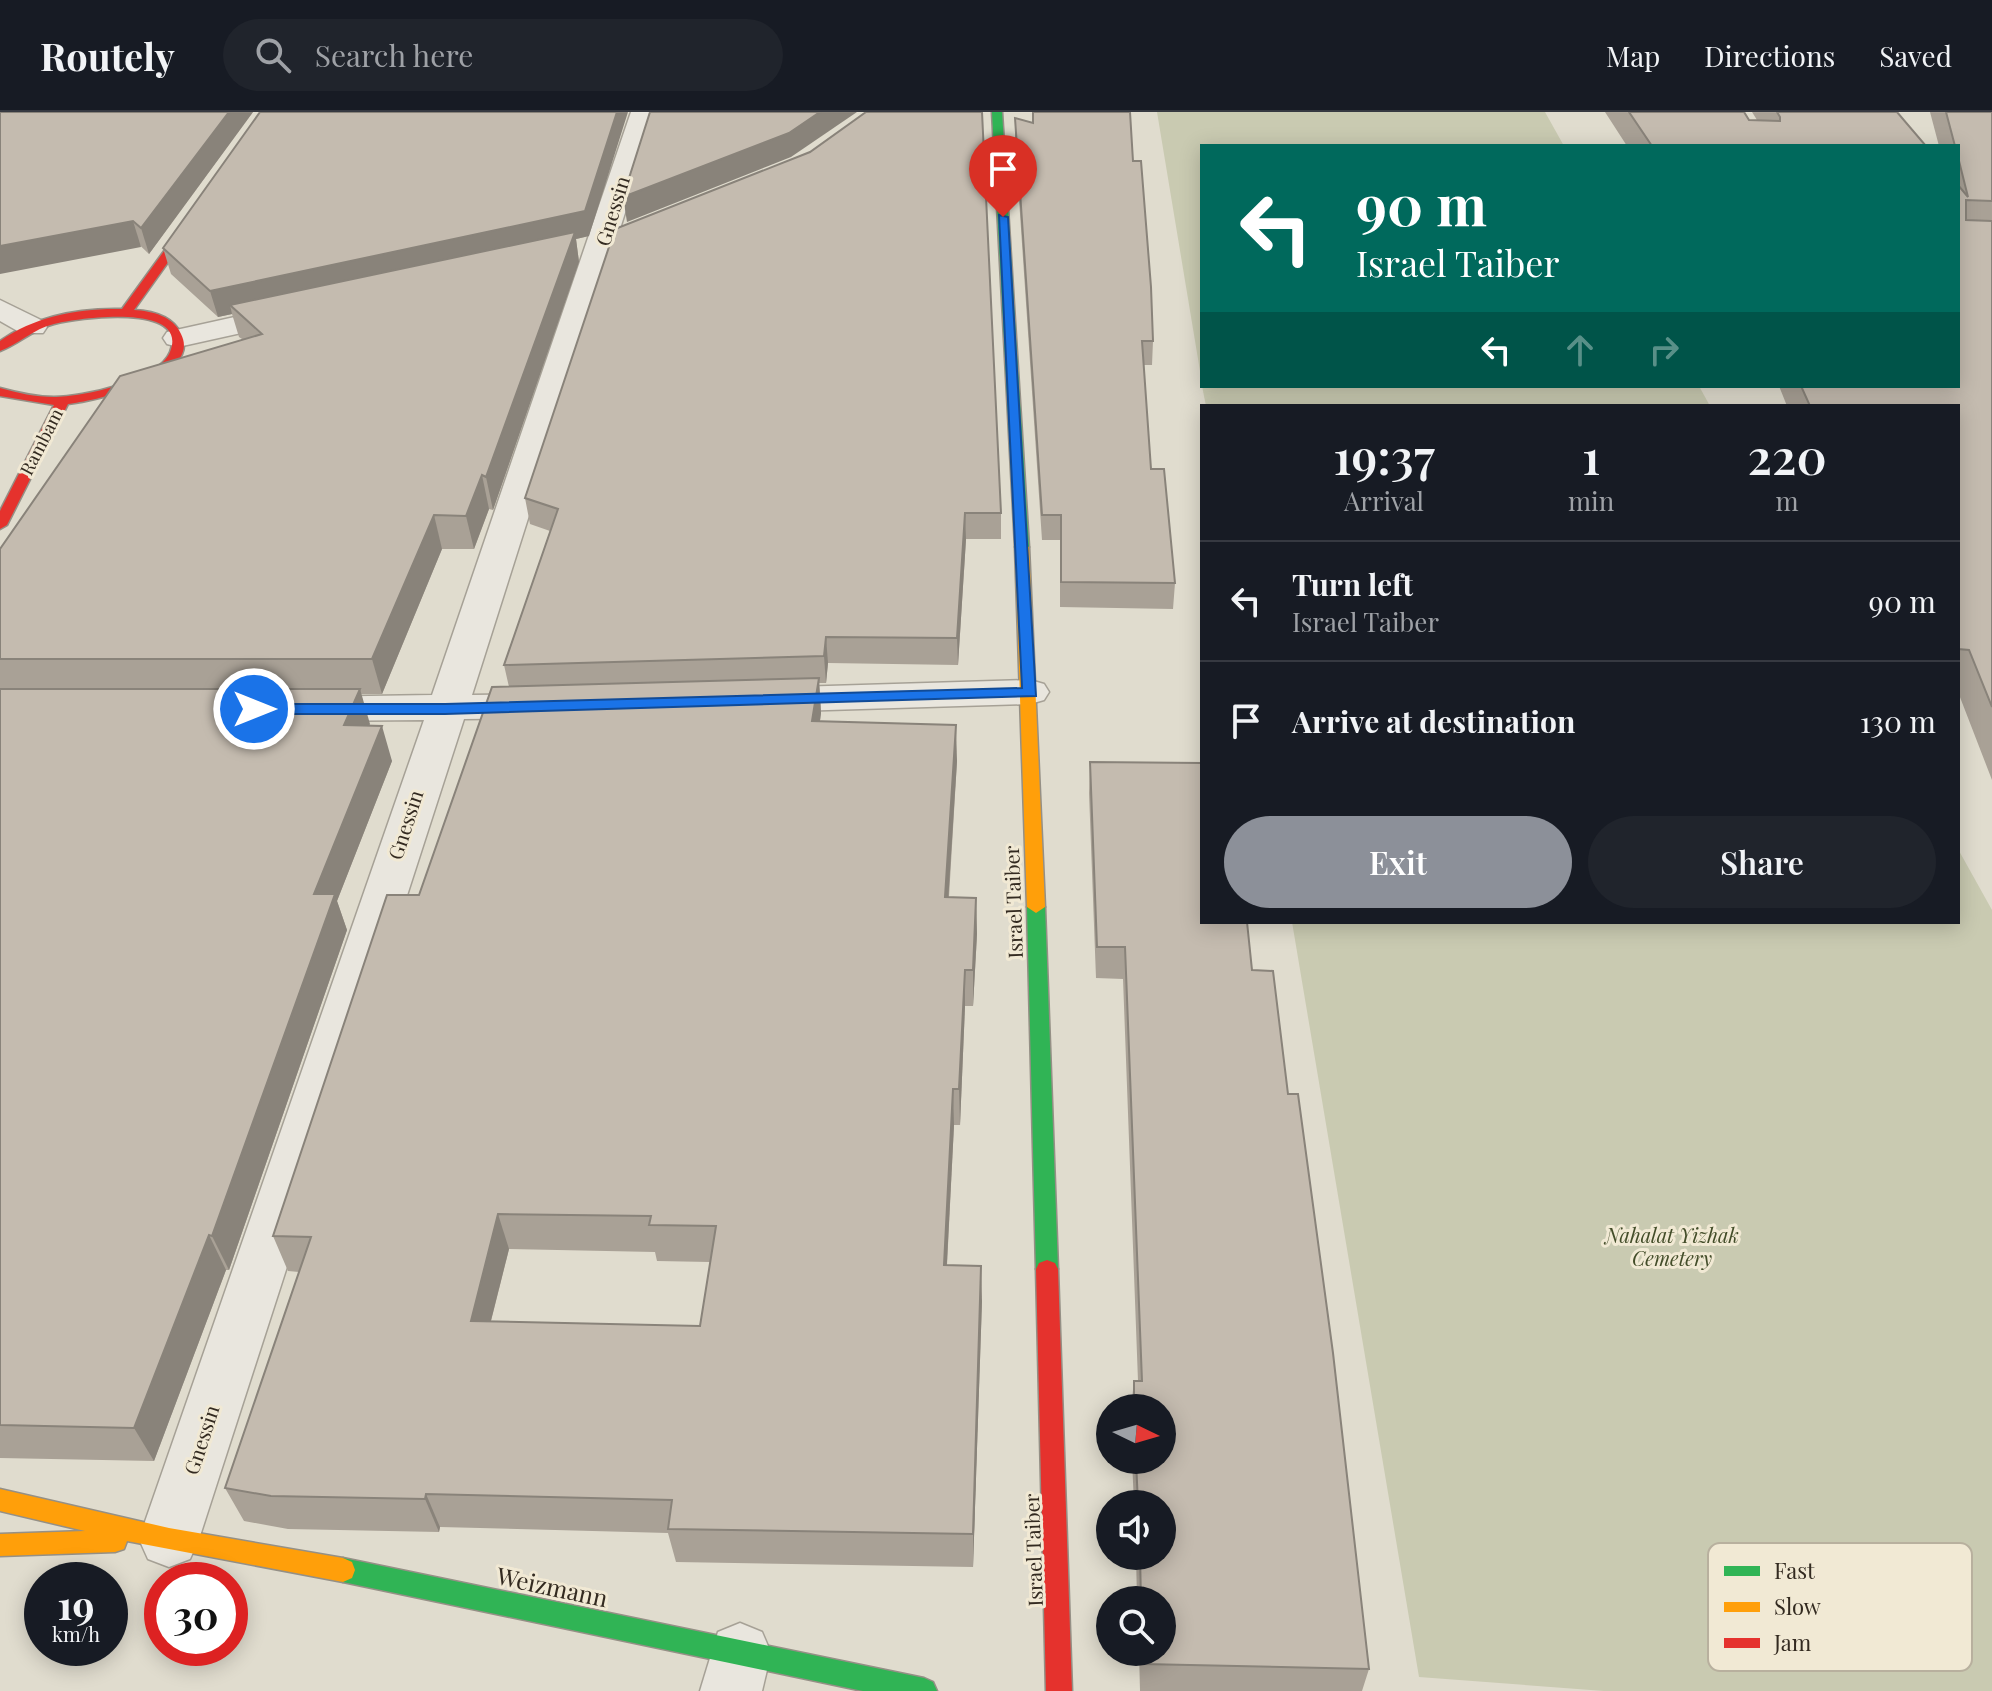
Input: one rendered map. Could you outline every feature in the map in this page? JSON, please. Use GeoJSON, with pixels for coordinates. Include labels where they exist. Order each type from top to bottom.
{"type":"FeatureCollection","features":[{"type":"Feature","properties":{"kind":"street"},"geometry":{"type":"LineString","coordinates":[[126,312],[270,112]]}},
{"type":"Feature","properties":{"kind":"street","name":"Gnessin"},"geometry":{"type":"LineString","coordinates":[[169,1539],[603,244],[644,112]]}},
{"type":"Feature","properties":{"kind":"street","name":"Israel Taiber"},"geometry":{"type":"LineString","coordinates":[[994,115],[1030,692],[1059,1691]]}},
{"type":"Feature","properties":{"kind":"street"},"geometry":{"type":"LineString","coordinates":[[0,347],[32,327],[59,317],[126,312],[152,316],[170,325],[178,338],[315,308]]}},
{"type":"Feature","properties":{"kind":"street"},"geometry":{"type":"LineString","coordinates":[[0,309],[32,327]]}},
{"type":"Feature","properties":{"kind":"street","name":"Rambam"},"geometry":{"type":"LineString","coordinates":[[7,399],[63,401],[93,397],[147,378],[177,351],[178,338]]}},
{"type":"Feature","properties":{"kind":"street","name":"Rambam"},"geometry":{"type":"LineString","coordinates":[[0,525],[63,401]]}},
{"type":"Feature","properties":{"kind":"street"},"geometry":{"type":"LineString","coordinates":[[730,701],[1030,692]]}},
{"type":"Feature","properties":{"kind":"street"},"geometry":{"type":"LineString","coordinates":[[270,709],[587,705]]}},
{"type":"Feature","properties":{"kind":"street","name":"Weizmann"},"geometry":{"type":"LineString","coordinates":[[0,1500],[169,1539],[402,1581],[736,1672],[924,1691]]}},
{"type":"Feature","properties":{"kind":"street","name":"Weizmann"},"geometry":{"type":"LineString","coordinates":[[0,1545],[169,1539]]}},
{"type":"Feature","properties":{"kind":"green space"},"geometry":{"type":"Polygon","coordinates":[[[1157,112],[1545,112],[1563,144],[1200,144],[1200,371],[1157,112]]]}},
{"type":"Feature","properties":{"kind":"green space"},"geometry":{"type":"Polygon","coordinates":[[[1202,388],[1700,388],[1709,404],[1206,404],[1202,388]]]}},
{"type":"Feature","properties":{"kind":"green space","name":"Nahalat Yizhak Cemetery"},"geometry":{"type":"Polygon","coordinates":[[[1960,853],[1992,910],[1992,1691],[1604,1691],[1419,1677],[1292,924],[1960,924],[1960,853]]]}},
{"type":"Feature","properties":{"kind":"building"},"geometry":{"type":"Polygon","coordinates":[[[0,112],[229,112],[141,228],[133,221],[0,246],[0,112]]]}},
{"type":"Feature","properties":{"kind":"building"},"geometry":{"type":"Polygon","coordinates":[[[260,112],[617,112],[585,211],[210,291],[163,248],[260,112]]]}},
{"type":"Feature","properties":{"kind":"building"},"geometry":{"type":"Polygon","coordinates":[[[650,112],[820,112],[789,133],[623,197],[650,112]]]}},
{"type":"Feature","properties":{"kind":"building"},"geometry":{"type":"Polygon","coordinates":[[[866,112],[982,112],[1001,513],[965,513],[957,638],[826,637],[824,656],[504,665],[558,509],[525,498],[615,229],[810,152],[866,112]]]}},
{"type":"Feature","properties":{"kind":"building"},"geometry":{"type":"Polygon","coordinates":[[[1033,112],[1130,112],[1133,161],[1141,161],[1151,287],[1153,341],[1142,341],[1151,469],[1164,469],[1175,583],[1061,582],[1061,515],[1042,515],[1015,118],[1033,123],[1033,112]]]}},
{"type":"Feature","properties":{"kind":"building"},"geometry":{"type":"Polygon","coordinates":[[[1629,112],[1744,112],[1749,120],[1780,121],[1777,112],[1897,112],[1924,144],[1651,144],[1629,112]]]}},
{"type":"Feature","properties":{"kind":"building"},"geometry":{"type":"Polygon","coordinates":[[[1946,112],[1992,112],[1992,201],[1966,200],[1966,220],[1992,221],[1992,707],[1969,650],[1960,649],[1960,404],[1809,404],[1802,388],[1960,388],[1960,187],[1968,197],[1960,165],[1960,144],[1954,144],[1946,112]]]}},
{"type":"Feature","properties":{"kind":"building"},"geometry":{"type":"Polygon","coordinates":[[[575,232],[486,477],[482,475],[466,516],[434,515],[372,659],[0,659],[0,549],[120,376],[262,334],[230,305],[575,232]]]}},
{"type":"Feature","properties":{"kind":"building"},"geometry":{"type":"Polygon","coordinates":[[[819,678],[812,721],[956,725],[945,897],[976,898],[973,970],[965,970],[959,1089],[953,1089],[944,1265],[981,1266],[973,1534],[668,1529],[672,1500],[426,1494],[425,1499],[271,1496],[225,1488],[311,1237],[273,1236],[387,895],[419,895],[492,687],[819,678]],[[498,1214],[471,1321],[700,1326],[716,1226],[649,1225],[651,1216],[498,1214]]]}},
{"type":"Feature","properties":{"kind":"building"},"geometry":{"type":"Polygon","coordinates":[[[0,689],[360,689],[344,725],[382,726],[314,894],[335,894],[212,1236],[209,1235],[134,1428],[0,1425],[0,689]]]}},
{"type":"Feature","properties":{"kind":"building"},"geometry":{"type":"Polygon","coordinates":[[[1090,762],[1200,763],[1200,924],[1247,924],[1252,970],[1273,971],[1288,1094],[1298,1094],[1333,1353],[1369,1669],[1176,1665],[1176,1586],[1141,1586],[1140,1570],[1176,1570],[1176,1490],[1137,1490],[1137,1474],[1176,1474],[1176,1394],[1134,1394],[1134,1381],[1142,1381],[1125,947],[1097,947],[1090,762]]]}},
{"type":"Feature","properties":{"kind":"traffic: fast"},"geometry":{"type":"LineString","coordinates":[[997,112],[1022,547]]}},
{"type":"Feature","properties":{"kind":"traffic: fast"},"geometry":{"type":"LineString","coordinates":[[1036,907],[1047,1269]]}},
{"type":"Feature","properties":{"kind":"traffic: fast"},"geometry":{"type":"LineString","coordinates":[[343,1570],[924,1691]]}},
{"type":"Feature","properties":{"kind":"traffic: slow"},"geometry":{"type":"LineString","coordinates":[[1022,547],[1036,907]]}},
{"type":"Feature","properties":{"kind":"traffic: slow"},"geometry":{"type":"LineString","coordinates":[[0,1500],[169,1539],[343,1570]]}},
{"type":"Feature","properties":{"kind":"traffic: slow"},"geometry":{"type":"LineString","coordinates":[[0,1545],[115,1541]]}},
{"type":"Feature","properties":{"kind":"traffic: jam"},"geometry":{"type":"LineString","coordinates":[[126,312],[270,112]]}},
{"type":"Feature","properties":{"kind":"traffic: jam"},"geometry":{"type":"LineString","coordinates":[[0,347],[31,327],[56,319],[118,312],[158,318],[172,327],[178,340],[176,354],[166,366],[132,385],[111,392],[53,401],[0,392]]}},
{"type":"Feature","properties":{"kind":"traffic: jam"},"geometry":{"type":"LineString","coordinates":[[0,525],[63,401]]}},
{"type":"Feature","properties":{"kind":"traffic: jam"},"geometry":{"type":"LineString","coordinates":[[1047,1269],[1059,1691]]}},
{"type":"Feature","properties":{"kind":"route"},"geometry":{"type":"LineString","coordinates":[[254,709],[445,709],[1030,692],[1003,217]]}}]}
